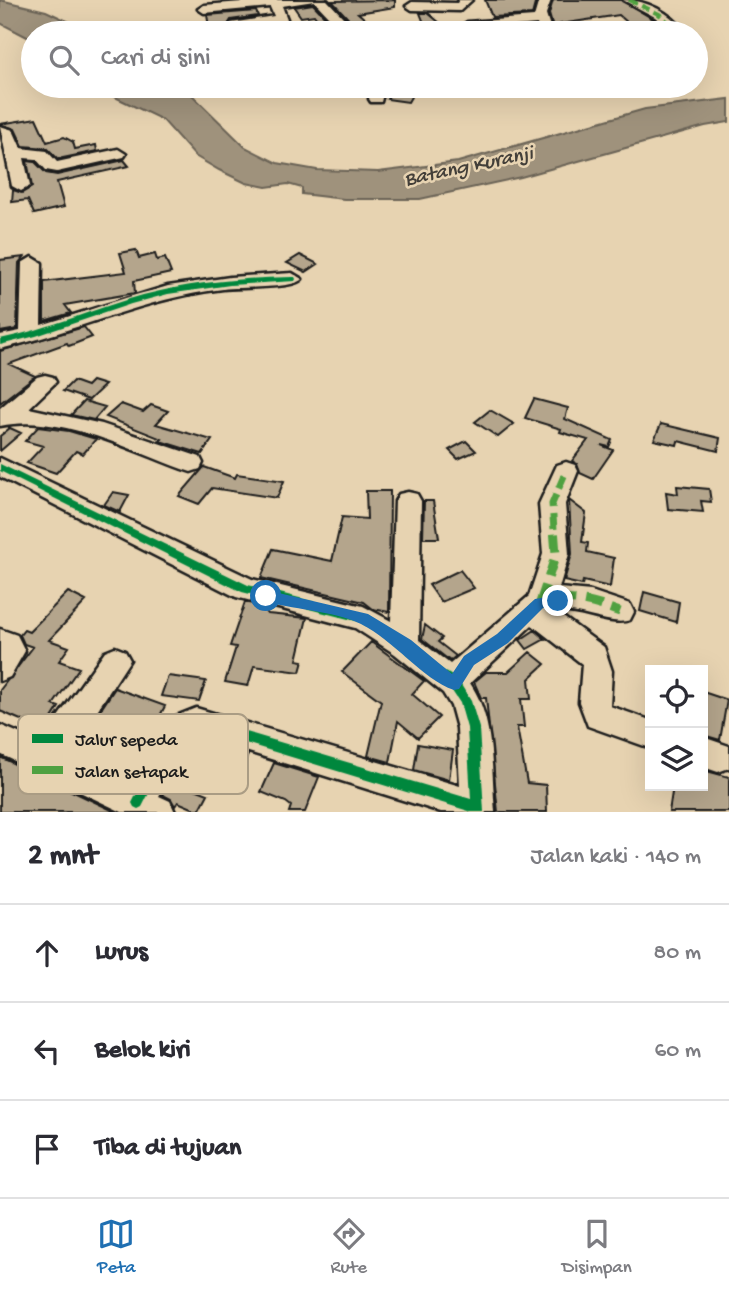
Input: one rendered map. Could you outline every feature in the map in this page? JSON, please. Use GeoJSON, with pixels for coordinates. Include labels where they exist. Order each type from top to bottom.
{"type":"FeatureCollection","features":[{"type":"Feature","properties":{"kind":"street"},"geometry":{"type":"LineString","coordinates":[[204,9],[309,0]]}},
{"type":"Feature","properties":{"kind":"street"},"geometry":{"type":"LineString","coordinates":[[320,0],[340,21]]}},
{"type":"Feature","properties":{"kind":"street"},"geometry":{"type":"LineString","coordinates":[[412,6],[460,7],[466,0]]}},
{"type":"Feature","properties":{"kind":"street"},"geometry":{"type":"LineString","coordinates":[[544,21],[545,0]]}},
{"type":"Feature","properties":{"kind":"street"},"geometry":{"type":"LineString","coordinates":[[629,0],[659,13],[667,21]]}},
{"type":"Feature","properties":{"kind":"street"},"geometry":{"type":"LineString","coordinates":[[273,21],[280,20],[274,2]]}},
{"type":"Feature","properties":{"kind":"street"},"geometry":{"type":"LineString","coordinates":[[0,131],[7,133],[15,152],[21,186]]}},
{"type":"Feature","properties":{"kind":"street"},"geometry":{"type":"LineString","coordinates":[[15,152],[41,154],[55,167],[118,154]]}},
{"type":"Feature","properties":{"kind":"street"},"geometry":{"type":"LineString","coordinates":[[30,336],[32,263]]}},
{"type":"Feature","properties":{"kind":"street"},"geometry":{"type":"LineString","coordinates":[[0,342],[30,336],[162,294],[217,284],[292,279]]}},
{"type":"Feature","properties":{"kind":"street"},"geometry":{"type":"LineString","coordinates":[[3,417],[45,382]]}},
{"type":"Feature","properties":{"kind":"street"},"geometry":{"type":"LineString","coordinates":[[3,417],[53,419],[89,428],[191,463]]}},
{"type":"Feature","properties":{"kind":"street"},"geometry":{"type":"LineString","coordinates":[[0,467],[246,589],[363,618],[405,645],[454,684],[464,701],[473,727],[478,810],[248,738]]}},
{"type":"Feature","properties":{"kind":"street"},"geometry":{"type":"LineString","coordinates":[[454,684],[469,660],[502,638],[536,606],[556,554],[552,504],[566,471]]}},
{"type":"Feature","properties":{"kind":"street"},"geometry":{"type":"LineString","coordinates":[[405,645],[408,501]]}},
{"type":"Feature","properties":{"kind":"street"},"geometry":{"type":"LineString","coordinates":[[536,606],[573,600],[597,603],[620,612]]}},
{"type":"Feature","properties":{"kind":"street"},"geometry":{"type":"LineString","coordinates":[[536,606],[594,656],[598,668],[594,705],[599,716],[645,732]]}},
{"type":"Feature","properties":{"kind":"street"},"geometry":{"type":"LineString","coordinates":[[78,714],[115,660]]}},
{"type":"Feature","properties":{"kind":"street"},"geometry":{"type":"LineString","coordinates":[[0,739],[18,747]]}},
{"type":"Feature","properties":{"kind":"street"},"geometry":{"type":"LineString","coordinates":[[120,794],[148,807]]}},
{"type":"Feature","properties":{"kind":"water"},"geometry":{"type":"Polygon","coordinates":[[[0,0],[46,11],[67,21],[21,21],[21,34],[0,23],[0,0]]]}},
{"type":"Feature","properties":{"kind":"water","name":"Batang Kuranji"},"geometry":{"type":"Polygon","coordinates":[[[117,98],[195,98],[245,147],[277,163],[317,170],[378,172],[458,162],[645,109],[729,99],[729,122],[705,126],[521,177],[420,199],[344,199],[302,194],[302,188],[288,184],[266,187],[246,183],[195,156],[163,120],[117,98]]]}},
{"type":"Feature","properties":{"kind":"building"},"geometry":{"type":"Polygon","coordinates":[[[395,0],[395,7],[358,13],[367,21],[350,21],[332,1],[395,0]]]}},
{"type":"Feature","properties":{"kind":"building"},"geometry":{"type":"Polygon","coordinates":[[[485,0],[536,0],[532,15],[492,17],[485,0]]]}},
{"type":"Feature","properties":{"kind":"building"},"geometry":{"type":"Polygon","coordinates":[[[553,0],[621,0],[655,21],[626,21],[619,15],[580,21],[551,21],[549,14],[553,0]]]}},
{"type":"Feature","properties":{"kind":"building"},"geometry":{"type":"Polygon","coordinates":[[[313,4],[329,21],[318,21],[314,15],[301,17],[294,7],[313,4]]]}},
{"type":"Feature","properties":{"kind":"building"},"geometry":{"type":"Polygon","coordinates":[[[256,11],[258,16],[230,21],[208,21],[207,15],[256,11]]]}},
{"type":"Feature","properties":{"kind":"building"},"geometry":{"type":"Polygon","coordinates":[[[420,13],[428,13],[438,21],[423,21],[420,13]]]}},
{"type":"Feature","properties":{"kind":"building"},"geometry":{"type":"Polygon","coordinates":[[[388,98],[410,98],[408,102],[388,98]]]}},
{"type":"Feature","properties":{"kind":"building"},"geometry":{"type":"Polygon","coordinates":[[[36,118],[47,142],[64,137],[73,142],[75,149],[96,145],[97,151],[58,159],[47,148],[23,146],[15,129],[0,124],[36,118]]]}},
{"type":"Feature","properties":{"kind":"building"},"geometry":{"type":"Polygon","coordinates":[[[124,160],[129,166],[57,182],[64,207],[34,214],[28,200],[12,202],[13,190],[22,193],[32,187],[27,161],[35,162],[46,173],[57,175],[124,160]]]}},
{"type":"Feature","properties":{"kind":"building"},"geometry":{"type":"Polygon","coordinates":[[[136,250],[139,258],[155,254],[157,260],[165,258],[171,273],[134,281],[135,293],[65,305],[71,313],[44,321],[44,282],[126,272],[120,253],[136,250]]]}},
{"type":"Feature","properties":{"kind":"building"},"geometry":{"type":"Polygon","coordinates":[[[300,255],[318,264],[306,272],[287,263],[300,255]]]}},
{"type":"Feature","properties":{"kind":"building"},"geometry":{"type":"Polygon","coordinates":[[[24,257],[19,263],[17,329],[0,332],[0,260],[24,257]]]}},
{"type":"Feature","properties":{"kind":"building"},"geometry":{"type":"Polygon","coordinates":[[[84,327],[92,337],[9,364],[35,376],[0,403],[0,351],[84,327]]]}},
{"type":"Feature","properties":{"kind":"building"},"geometry":{"type":"Polygon","coordinates":[[[73,381],[87,386],[92,381],[105,385],[89,400],[63,391],[73,381]]]}},
{"type":"Feature","properties":{"kind":"building"},"geometry":{"type":"Polygon","coordinates":[[[534,399],[568,408],[565,419],[612,440],[609,447],[601,445],[613,450],[593,479],[580,473],[577,464],[572,461],[588,440],[525,418],[534,399]]]}},
{"type":"Feature","properties":{"kind":"building"},"geometry":{"type":"Polygon","coordinates":[[[84,401],[105,407],[94,420],[71,415],[84,401]]]}},
{"type":"Feature","properties":{"kind":"building"},"geometry":{"type":"Polygon","coordinates":[[[121,404],[143,412],[151,405],[168,411],[156,424],[212,440],[202,454],[160,441],[162,439],[106,417],[121,404]]]}},
{"type":"Feature","properties":{"kind":"building"},"geometry":{"type":"Polygon","coordinates":[[[490,410],[514,424],[498,437],[475,422],[490,410]]]}},
{"type":"Feature","properties":{"kind":"building"},"geometry":{"type":"Polygon","coordinates":[[[661,424],[720,438],[718,451],[678,441],[677,445],[654,440],[661,424]]]}},
{"type":"Feature","properties":{"kind":"building"},"geometry":{"type":"Polygon","coordinates":[[[38,427],[69,431],[96,439],[83,454],[76,451],[56,473],[27,463],[43,446],[25,441],[38,427]]]}},
{"type":"Feature","properties":{"kind":"building"},"geometry":{"type":"Polygon","coordinates":[[[10,428],[21,433],[0,451],[0,436],[10,428]]]}},
{"type":"Feature","properties":{"kind":"building"},"geometry":{"type":"Polygon","coordinates":[[[466,441],[476,451],[458,459],[449,450],[466,441]]]}},
{"type":"Feature","properties":{"kind":"building"},"geometry":{"type":"Polygon","coordinates":[[[204,467],[235,478],[237,474],[284,481],[277,498],[212,488],[199,504],[179,496],[204,467]]]}},
{"type":"Feature","properties":{"kind":"building"},"geometry":{"type":"Polygon","coordinates":[[[677,486],[709,489],[711,502],[701,501],[703,512],[668,509],[666,492],[678,494],[677,486]]]}},
{"type":"Feature","properties":{"kind":"building"},"geometry":{"type":"Polygon","coordinates":[[[366,491],[390,491],[389,612],[373,609],[364,602],[261,578],[273,549],[332,561],[342,517],[367,519],[366,491]]]}},
{"type":"Feature","properties":{"kind":"building"},"geometry":{"type":"Polygon","coordinates":[[[113,492],[129,495],[120,512],[104,505],[113,492]]]}},
{"type":"Feature","properties":{"kind":"building"},"geometry":{"type":"Polygon","coordinates":[[[569,500],[586,513],[582,542],[588,543],[587,552],[614,558],[610,587],[583,581],[582,585],[564,581],[572,554],[569,500]]]}},
{"type":"Feature","properties":{"kind":"building"},"geometry":{"type":"Polygon","coordinates":[[[424,501],[433,501],[439,538],[423,538],[424,501]]]}},
{"type":"Feature","properties":{"kind":"building"},"geometry":{"type":"Polygon","coordinates":[[[460,570],[474,588],[441,602],[429,585],[460,570]]]}},
{"type":"Feature","properties":{"kind":"building"},"geometry":{"type":"Polygon","coordinates":[[[68,592],[86,601],[49,640],[69,647],[59,661],[79,668],[53,705],[59,707],[55,714],[18,714],[18,719],[0,711],[0,690],[33,647],[24,644],[20,635],[24,630],[29,632],[68,592]]]}},
{"type":"Feature","properties":{"kind":"building"},"geometry":{"type":"Polygon","coordinates":[[[644,592],[679,602],[676,622],[640,611],[644,592]]]}},
{"type":"Feature","properties":{"kind":"building"},"geometry":{"type":"Polygon","coordinates":[[[245,602],[262,606],[268,614],[307,618],[297,660],[303,661],[300,672],[254,666],[248,686],[225,682],[236,647],[230,646],[245,602]]]}},
{"type":"Feature","properties":{"kind":"building"},"geometry":{"type":"Polygon","coordinates":[[[425,625],[442,638],[438,642],[456,656],[450,661],[422,639],[425,625]]]}},
{"type":"Feature","properties":{"kind":"building"},"geometry":{"type":"Polygon","coordinates":[[[535,630],[545,639],[527,649],[520,640],[535,630]]]}},
{"type":"Feature","properties":{"kind":"building"},"geometry":{"type":"Polygon","coordinates":[[[371,642],[424,681],[412,694],[439,717],[418,738],[398,721],[390,762],[368,756],[381,701],[342,672],[371,642]]]}},
{"type":"Feature","properties":{"kind":"building"},"geometry":{"type":"Polygon","coordinates":[[[530,652],[545,664],[529,679],[531,699],[521,699],[524,727],[517,727],[527,783],[546,785],[547,812],[498,812],[486,698],[481,698],[474,682],[486,672],[508,672],[530,652]]]}},
{"type":"Feature","properties":{"kind":"building"},"geometry":{"type":"Polygon","coordinates":[[[168,676],[206,681],[199,701],[161,696],[168,676]]]}},
{"type":"Feature","properties":{"kind":"building"},"geometry":{"type":"Polygon","coordinates":[[[115,688],[165,706],[161,714],[98,714],[115,688]]]}},
{"type":"Feature","properties":{"kind":"building"},"geometry":{"type":"Polygon","coordinates":[[[708,694],[727,700],[720,740],[708,736],[708,694]]]}},
{"type":"Feature","properties":{"kind":"building"},"geometry":{"type":"Polygon","coordinates":[[[418,744],[453,750],[449,780],[414,770],[418,744]]]}},
{"type":"Feature","properties":{"kind":"building"},"geometry":{"type":"Polygon","coordinates":[[[0,757],[18,766],[18,794],[78,794],[116,812],[0,812],[0,757]]]}},
{"type":"Feature","properties":{"kind":"building"},"geometry":{"type":"Polygon","coordinates":[[[274,763],[319,777],[305,812],[289,812],[291,806],[286,802],[261,792],[274,763]]]}},
{"type":"Feature","properties":{"kind":"building"},"geometry":{"type":"Polygon","coordinates":[[[708,771],[729,777],[729,812],[669,812],[672,791],[708,791],[708,771]]]}},
{"type":"Feature","properties":{"kind":"building"},"geometry":{"type":"Polygon","coordinates":[[[208,794],[199,811],[178,802],[175,806],[171,799],[163,795],[208,794]]]}},
{"type":"Feature","properties":{"kind":"marked path"},"geometry":{"type":"LineString","coordinates":[[629,0],[659,14],[667,21]]}},
{"type":"Feature","properties":{"kind":"marked path"},"geometry":{"type":"LineString","coordinates":[[540,603],[556,554],[552,504],[566,471]]}},
{"type":"Feature","properties":{"kind":"marked path"},"geometry":{"type":"LineString","coordinates":[[532,609],[541,603],[563,599],[587,602],[620,612]]}},
{"type":"Feature","properties":{"kind":"cycle path"},"geometry":{"type":"LineString","coordinates":[[0,342],[168,292],[230,282],[292,279]]}},
{"type":"Feature","properties":{"kind":"cycle path"},"geometry":{"type":"LineString","coordinates":[[0,467],[246,589],[363,618],[405,645],[454,684],[465,701],[473,728],[478,812]]}},
{"type":"Feature","properties":{"kind":"cycle path"},"geometry":{"type":"LineString","coordinates":[[248,738],[477,807]]}},
{"type":"Feature","properties":{"kind":"cycle path"},"geometry":{"type":"LineString","coordinates":[[138,803],[142,794]]}},
{"type":"Feature","properties":{"kind":"route"},"geometry":{"type":"LineString","coordinates":[[266,596],[363,618],[405,645],[454,684],[469,660],[502,638],[540,603],[558,601]]}}]}
